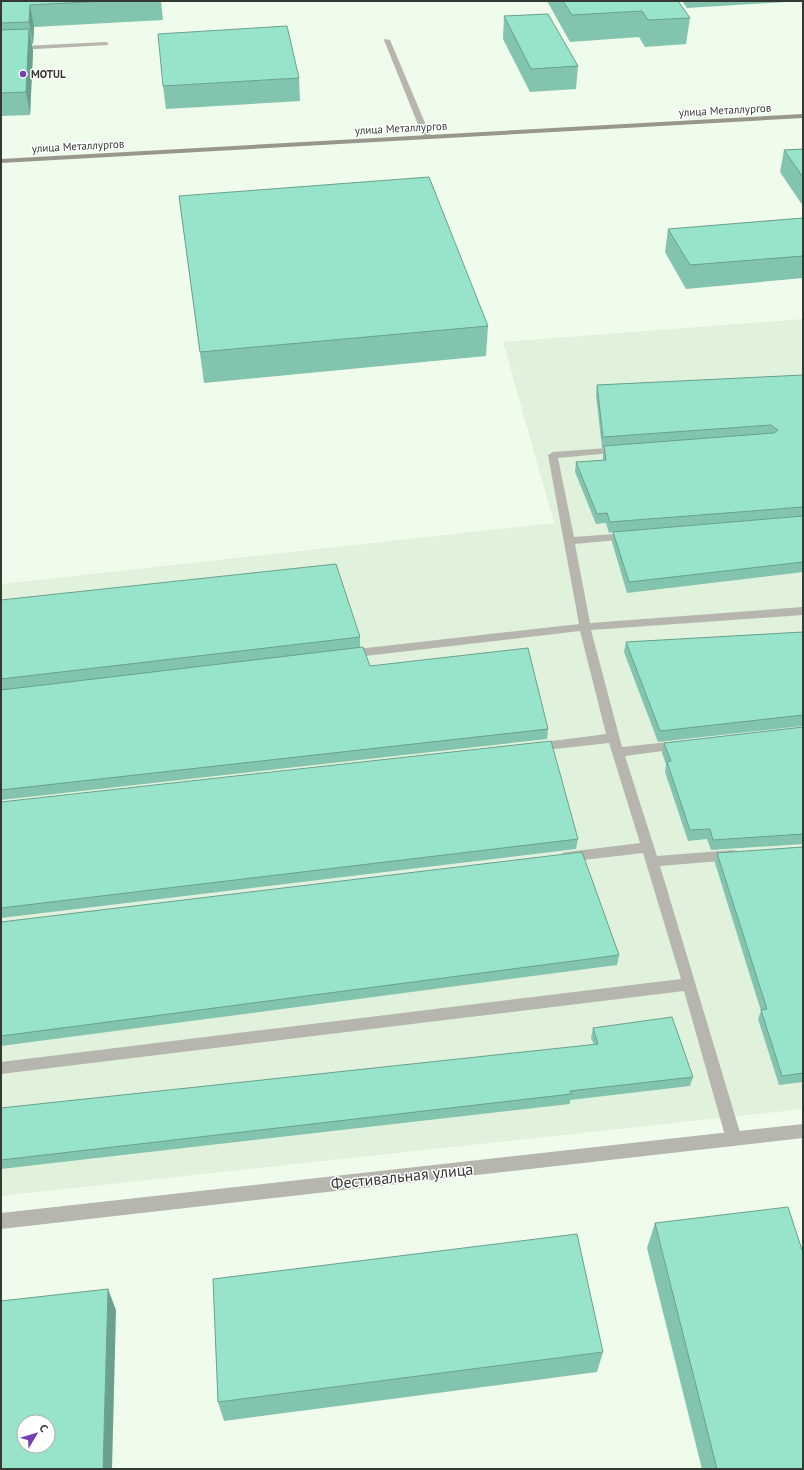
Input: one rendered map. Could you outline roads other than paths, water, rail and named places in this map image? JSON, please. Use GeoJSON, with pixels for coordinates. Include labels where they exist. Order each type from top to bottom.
{"type":"FeatureCollection","features":[{"type":"Feature","properties":{"kind":"main road","name":"улица Металлургов"},"geometry":{"type":"LineString","coordinates":[[1,161],[803,116]]}},
{"type":"Feature","properties":{"kind":"street"},"geometry":{"type":"LineString","coordinates":[[387,40],[427,137]]}},
{"type":"Feature","properties":{"kind":"street"},"geometry":{"type":"LineString","coordinates":[[1,49],[106,44]]}},
{"type":"Feature","properties":{"kind":"street"},"geometry":{"type":"LineString","coordinates":[[630,449],[553,454],[585,627],[613,738],[648,847],[734,1138]]}},
{"type":"Feature","properties":{"kind":"street"},"geometry":{"type":"LineString","coordinates":[[569,541],[639,535]]}},
{"type":"Feature","properties":{"kind":"street"},"geometry":{"type":"LineString","coordinates":[[332,656],[585,627],[803,611]]}},
{"type":"Feature","properties":{"kind":"street"},"geometry":{"type":"LineString","coordinates":[[527,748],[613,738]]}},
{"type":"Feature","properties":{"kind":"street"},"geometry":{"type":"LineString","coordinates":[[618,752],[687,744]]}},
{"type":"Feature","properties":{"kind":"street"},"geometry":{"type":"LineString","coordinates":[[553,859],[648,847]]}},
{"type":"Feature","properties":{"kind":"street"},"geometry":{"type":"LineString","coordinates":[[652,862],[747,854]]}},
{"type":"Feature","properties":{"kind":"street"},"geometry":{"type":"LineString","coordinates":[[1,1068],[689,984]]}},
{"type":"Feature","properties":{"kind":"street","name":"Фестивальная улица"},"geometry":{"type":"LineString","coordinates":[[1,1221],[803,1131]]}},
{"type":"Feature","properties":{"kind":"place","name":"MOTUL"},"geometry":{"type":"Point","coordinates":[23,74]}}]}
